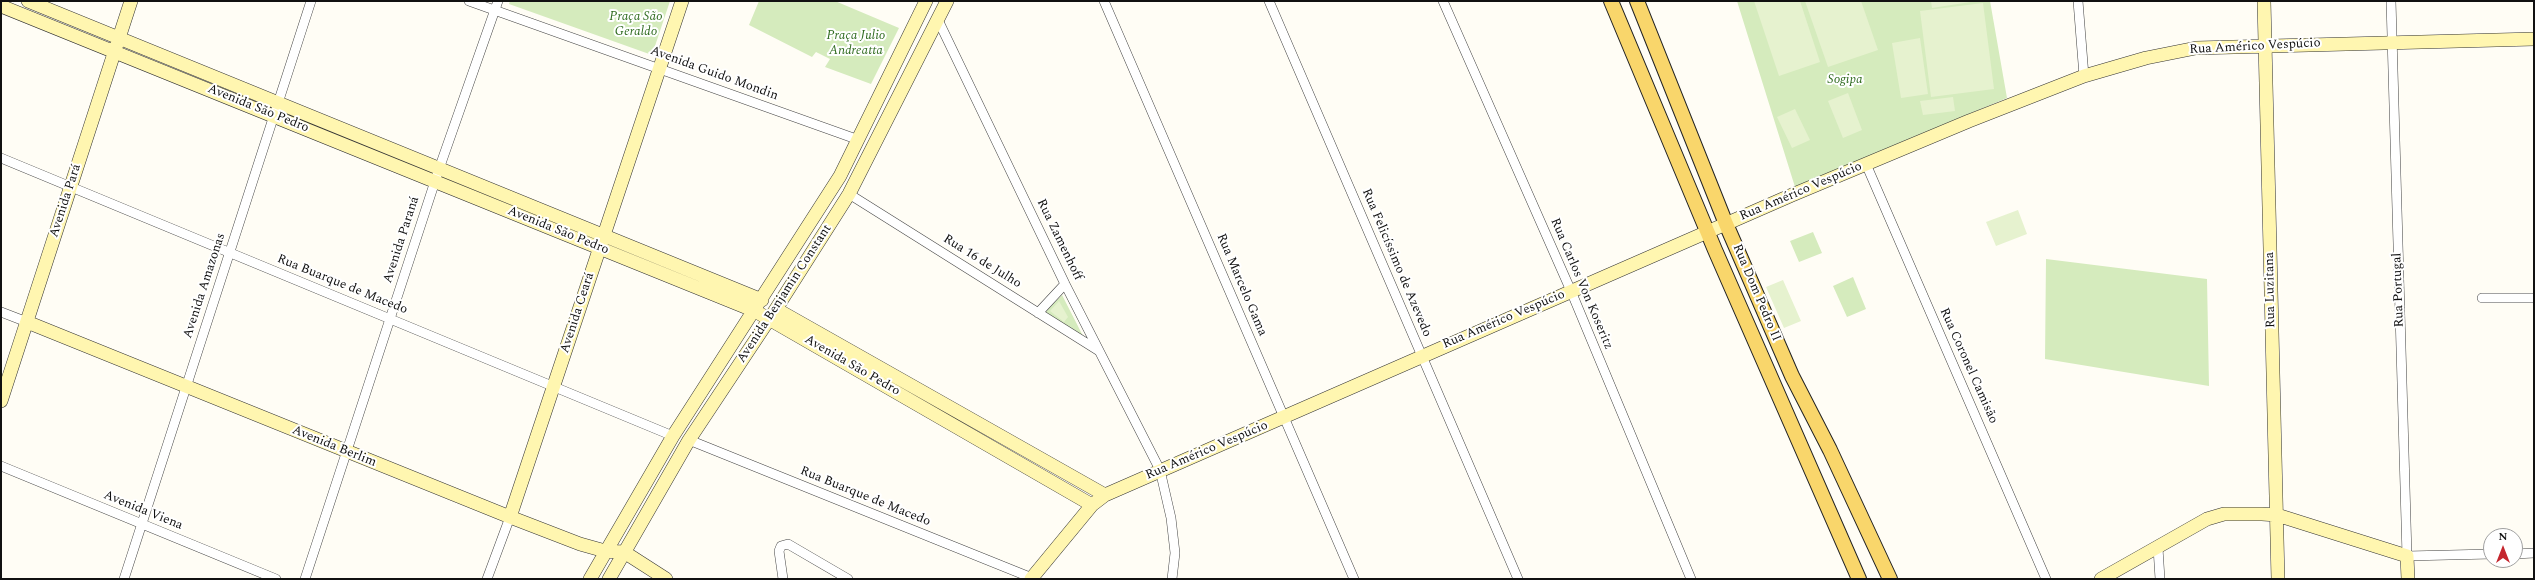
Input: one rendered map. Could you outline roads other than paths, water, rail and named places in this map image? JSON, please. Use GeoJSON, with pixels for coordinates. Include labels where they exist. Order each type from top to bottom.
{"type":"FeatureCollection","features":[{"type":"Feature","properties":{"kind":"main road","name":"Rua Dom Pedro II"},"geometry":{"type":"LineString","coordinates":[[1611,1],[1708,232],[1859,579]]}},
{"type":"Feature","properties":{"kind":"main road","name":"Rua Dom Pedro II"},"geometry":{"type":"LineString","coordinates":[[1637,1],[1726,224],[1792,376],[1830,450],[1890,579]]}},
{"type":"Feature","properties":{"kind":"street","name":"Avenida São Pedro"},"geometry":{"type":"LineString","coordinates":[[28,1],[278,103],[437,175]]}},
{"type":"Feature","properties":{"kind":"street","name":"Avenida Pará"},"geometry":{"type":"LineString","coordinates":[[1,401],[131,1]]}},
{"type":"Feature","properties":{"kind":"street","name":"Avenida Amazonas"},"geometry":{"type":"LineString","coordinates":[[124,579],[143,525],[311,1]]}},
{"type":"Feature","properties":{"kind":"street","name":"Avenida Guido Mondin"},"geometry":{"type":"LineString","coordinates":[[469,1],[860,140]]}},
{"type":"Feature","properties":{"kind":"street","name":"Avenida Paraná"},"geometry":{"type":"LineString","coordinates":[[305,579],[437,175],[498,1]]}},
{"type":"Feature","properties":{"kind":"street","name":"Avenida Ceará"},"geometry":{"type":"LineString","coordinates":[[487,579],[510,517],[682,1]]}},
{"type":"Feature","properties":{"kind":"street","name":"Avenida Benjamin Constant"},"geometry":{"type":"LineString","coordinates":[[590,579],[673,436],[759,305],[840,176],[860,140],[926,1]]}},
{"type":"Feature","properties":{"kind":"street","name":"Avenida Benjamin Constant"},"geometry":{"type":"LineString","coordinates":[[610,579],[689,440],[773,314],[849,194],[947,1]]}},
{"type":"Feature","properties":{"kind":"street","name":"Rua Marcelo Gama"},"geometry":{"type":"LineString","coordinates":[[1104,1],[1354,579]]}},
{"type":"Feature","properties":{"kind":"street","name":"Rua Felicíssimo de Azevedo"},"geometry":{"type":"LineString","coordinates":[[1269,1],[1518,579]]}},
{"type":"Feature","properties":{"kind":"street","name":"Rua Carlos Von Koseritz"},"geometry":{"type":"LineString","coordinates":[[1443,1],[1571,291],[1691,579]]}},
{"type":"Feature","properties":{"kind":"street"},"geometry":{"type":"LineString","coordinates":[[2078,1],[2084,76]]}},
{"type":"Feature","properties":{"kind":"street","name":"Rua Luzitana"},"geometry":{"type":"LineString","coordinates":[[2264,1],[2278,579]]}},
{"type":"Feature","properties":{"kind":"street","name":"Rua Portugal"},"geometry":{"type":"LineString","coordinates":[[2391,1],[2408,579]]}},
{"type":"Feature","properties":{"kind":"street","name":"Avenida São Pedro"},"geometry":{"type":"LineString","coordinates":[[1,6],[273,116],[437,175],[759,305],[867,367],[912,386],[954,409],[1105,495]]}},
{"type":"Feature","properties":{"kind":"street","name":"Rua Zamenhoff"},"geometry":{"type":"LineString","coordinates":[[938,20],[1065,284],[1160,470],[1172,518],[1175,553],[1172,579]]}},
{"type":"Feature","properties":{"kind":"street","name":"Rua Américo Vespúcio"},"geometry":{"type":"LineString","coordinates":[[1031,579],[1092,505],[1105,495],[1160,470],[1284,418],[1421,356],[1866,164],[2084,76],[2146,58],[2196,48],[2391,41],[2534,39]]}},
{"type":"Feature","properties":{"kind":"street","name":"Rua Buarque de Macedo"},"geometry":{"type":"LineString","coordinates":[[1,158],[673,436]]}},
{"type":"Feature","properties":{"kind":"street","name":"Rua Coronel Camisão"},"geometry":{"type":"LineString","coordinates":[[1866,164],[2046,579]]}},
{"type":"Feature","properties":{"kind":"street","name":"Rua 16 de Julho"},"geometry":{"type":"LineString","coordinates":[[849,194],[1101,352]]}},
{"type":"Feature","properties":{"kind":"street"},"geometry":{"type":"LineString","coordinates":[[1038,313],[1065,284]]}},
{"type":"Feature","properties":{"kind":"street"},"geometry":{"type":"LineString","coordinates":[[2482,298],[2534,298]]}},
{"type":"Feature","properties":{"kind":"street","name":"Avenida Berlim"},"geometry":{"type":"LineString","coordinates":[[1,312],[510,517],[605,551],[624,552],[666,579]]}},
{"type":"Feature","properties":{"kind":"street","name":"Avenida São Pedro"},"geometry":{"type":"LineString","coordinates":[[867,367],[906,398],[1092,505]]}},
{"type":"Feature","properties":{"kind":"street"},"geometry":{"type":"LineString","coordinates":[[906,398],[912,386]]}},
{"type":"Feature","properties":{"kind":"street"},"geometry":{"type":"LineString","coordinates":[[947,421],[954,409]]}},
{"type":"Feature","properties":{"kind":"street"},"geometry":{"type":"LineString","coordinates":[[993,448],[1001,436]]}},
{"type":"Feature","properties":{"kind":"street","name":"Rua Buarque de Macedo"},"geometry":{"type":"LineString","coordinates":[[689,440],[1031,579]]}},
{"type":"Feature","properties":{"kind":"street"},"geometry":{"type":"LineString","coordinates":[[1037,473],[1044,460]]}},
{"type":"Feature","properties":{"kind":"street","name":"Avenida Viena"},"geometry":{"type":"LineString","coordinates":[[1,466],[276,579]]}},
{"type":"Feature","properties":{"kind":"street"},"geometry":{"type":"LineString","coordinates":[[2105,578],[2208,519],[2224,514],[2277,515],[2407,556],[2483,554]]}},
{"type":"Feature","properties":{"kind":"street"},"geometry":{"type":"LineString","coordinates":[[783,579],[779,552],[781,546],[788,544],[848,579]]}},
{"type":"Feature","properties":{"kind":"street"},"geometry":{"type":"LineString","coordinates":[[2158,548],[2160,579]]}},
{"type":"Feature","properties":{"kind":"street"},"geometry":{"type":"LineString","coordinates":[[2523,554],[2534,553]]}},
{"type":"Feature","properties":{"kind":"park label","name":"Praça São Geraldo"},"geometry":{"type":"Point","coordinates":[636,24]}},
{"type":"Feature","properties":{"kind":"park label","name":"Praça Julio Andreatta"},"geometry":{"type":"Point","coordinates":[856,44]}},
{"type":"Feature","properties":{"kind":"park label","name":"Sogipa"},"geometry":{"type":"Point","coordinates":[1845,80]}}]}
